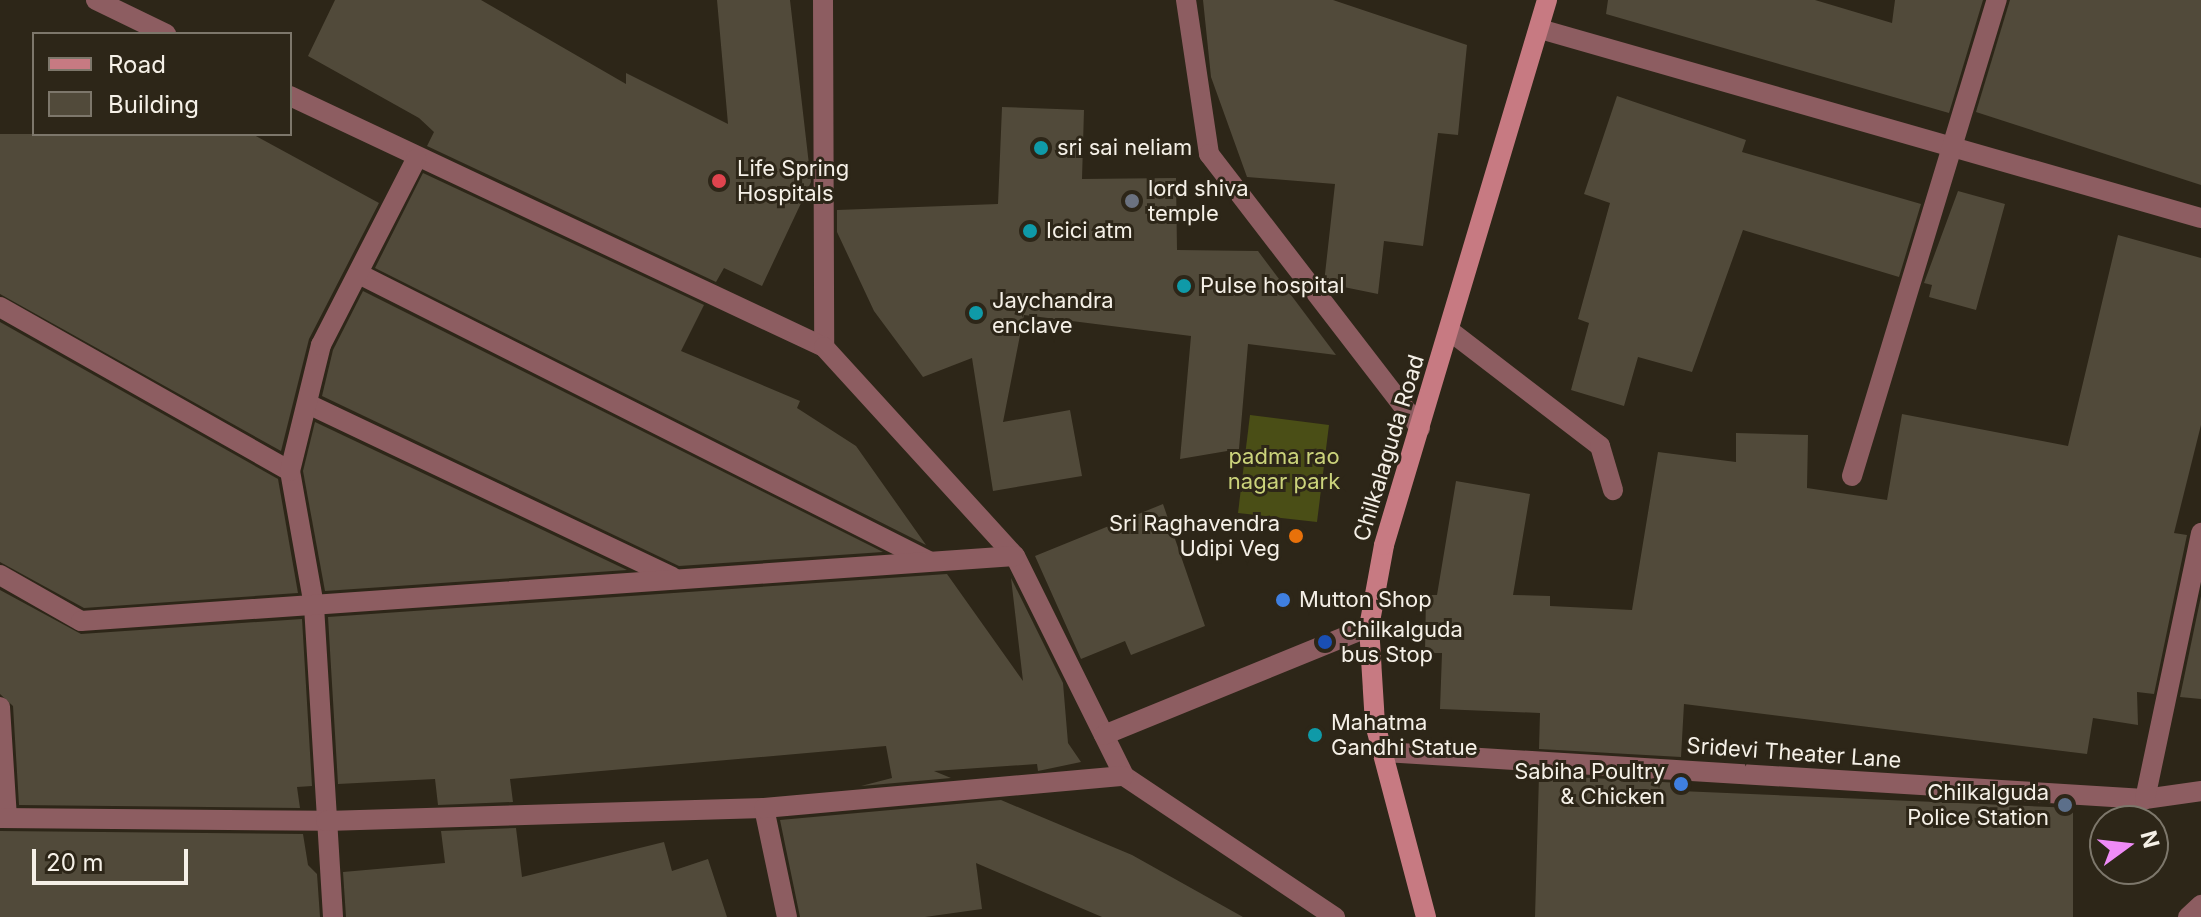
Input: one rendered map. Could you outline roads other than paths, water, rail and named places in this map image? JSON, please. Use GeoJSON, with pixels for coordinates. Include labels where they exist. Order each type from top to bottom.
{"type":"FeatureCollection","features":[{"type":"Feature","properties":{"kind":"main road","name":"Chilkalaguda Road"},"geometry":{"type":"LineString","coordinates":[[1426,917],[1375,724],[1369,627],[1384,545],[1547,0]]}},
{"type":"Feature","properties":{"kind":"street"},"geometry":{"type":"LineString","coordinates":[[96,0],[126,6],[163,32]]}},
{"type":"Feature","properties":{"kind":"street"},"geometry":{"type":"LineString","coordinates":[[823,0],[824,347]]}},
{"type":"Feature","properties":{"kind":"street"},"geometry":{"type":"LineString","coordinates":[[1186,0],[1209,154],[1420,428]]}},
{"type":"Feature","properties":{"kind":"street"},"geometry":{"type":"LineString","coordinates":[[1852,476],[1949,148],[1997,0]]}},
{"type":"Feature","properties":{"kind":"street"},"geometry":{"type":"LineString","coordinates":[[1540,29],[2201,218]]}},
{"type":"Feature","properties":{"kind":"street"},"geometry":{"type":"LineString","coordinates":[[292,97],[416,159],[824,347],[1015,556],[1124,776],[1335,917]]}},
{"type":"Feature","properties":{"kind":"street"},"geometry":{"type":"LineString","coordinates":[[333,917],[314,606],[290,471],[321,345],[361,275],[416,159]]}},
{"type":"Feature","properties":{"kind":"street"},"geometry":{"type":"LineString","coordinates":[[361,275],[932,563]]}},
{"type":"Feature","properties":{"kind":"street"},"geometry":{"type":"LineString","coordinates":[[0,307],[290,471]]}},
{"type":"Feature","properties":{"kind":"street"},"geometry":{"type":"LineString","coordinates":[[1450,331],[1600,446],[1613,490]]}},
{"type":"Feature","properties":{"kind":"street"},"geometry":{"type":"LineString","coordinates":[[308,404],[675,579]]}},
{"type":"Feature","properties":{"kind":"street"},"geometry":{"type":"LineString","coordinates":[[2145,799],[2201,533]]}},
{"type":"Feature","properties":{"kind":"street"},"geometry":{"type":"LineString","coordinates":[[0,575],[81,621],[1015,556]]}},
{"type":"Feature","properties":{"kind":"street"},"geometry":{"type":"LineString","coordinates":[[1104,735],[1369,627]]}},
{"type":"Feature","properties":{"kind":"street"},"geometry":{"type":"LineString","coordinates":[[0,707],[3,818],[326,821],[764,808],[1124,776]]}},
{"type":"Feature","properties":{"kind":"street","name":"Sridevi Theater Lane"},"geometry":{"type":"LineString","coordinates":[[1384,752],[2145,799],[2201,791]]}},
{"type":"Feature","properties":{"kind":"street"},"geometry":{"type":"LineString","coordinates":[[764,808],[787,917]]}},
{"type":"Feature","properties":{"kind":"street"},"geometry":{"type":"LineString","coordinates":[[2188,917],[2201,905]]}},
{"type":"Feature","properties":{"kind":"place","name":"sri sai neliam"},"geometry":{"type":"Point","coordinates":[1041,148]}},
{"type":"Feature","properties":{"kind":"place","name":"Life Spring Hospitals"},"geometry":{"type":"Point","coordinates":[719,181]}},
{"type":"Feature","properties":{"kind":"place","name":"lord shiva temple"},"geometry":{"type":"Point","coordinates":[1132,201]}},
{"type":"Feature","properties":{"kind":"place","name":"Icici atm"},"geometry":{"type":"Point","coordinates":[1030,231]}},
{"type":"Feature","properties":{"kind":"place","name":"Pulse hospital"},"geometry":{"type":"Point","coordinates":[1184,286]}},
{"type":"Feature","properties":{"kind":"place","name":"Jaychandra enclave"},"geometry":{"type":"Point","coordinates":[976,313]}},
{"type":"Feature","properties":{"kind":"place","name":"Sri Raghavendra Udipi Veg"},"geometry":{"type":"Point","coordinates":[1296,536]}},
{"type":"Feature","properties":{"kind":"place","name":"Mutton Shop"},"geometry":{"type":"Point","coordinates":[1283,600]}},
{"type":"Feature","properties":{"kind":"place","name":"Chilkalguda bus Stop"},"geometry":{"type":"Point","coordinates":[1325,642]}},
{"type":"Feature","properties":{"kind":"place","name":"Mahatma Gandhi Statue"},"geometry":{"type":"Point","coordinates":[1315,735]}},
{"type":"Feature","properties":{"kind":"place","name":"Sabiha Poultry & Chicken"},"geometry":{"type":"Point","coordinates":[1681,784]}},
{"type":"Feature","properties":{"kind":"place","name":"Chilkalguda Police Station"},"geometry":{"type":"Point","coordinates":[2065,805]}},
{"type":"Feature","properties":{"kind":"park label","name":"padma rao nagar park"},"geometry":{"type":"Point","coordinates":[1284,468]}}]}
